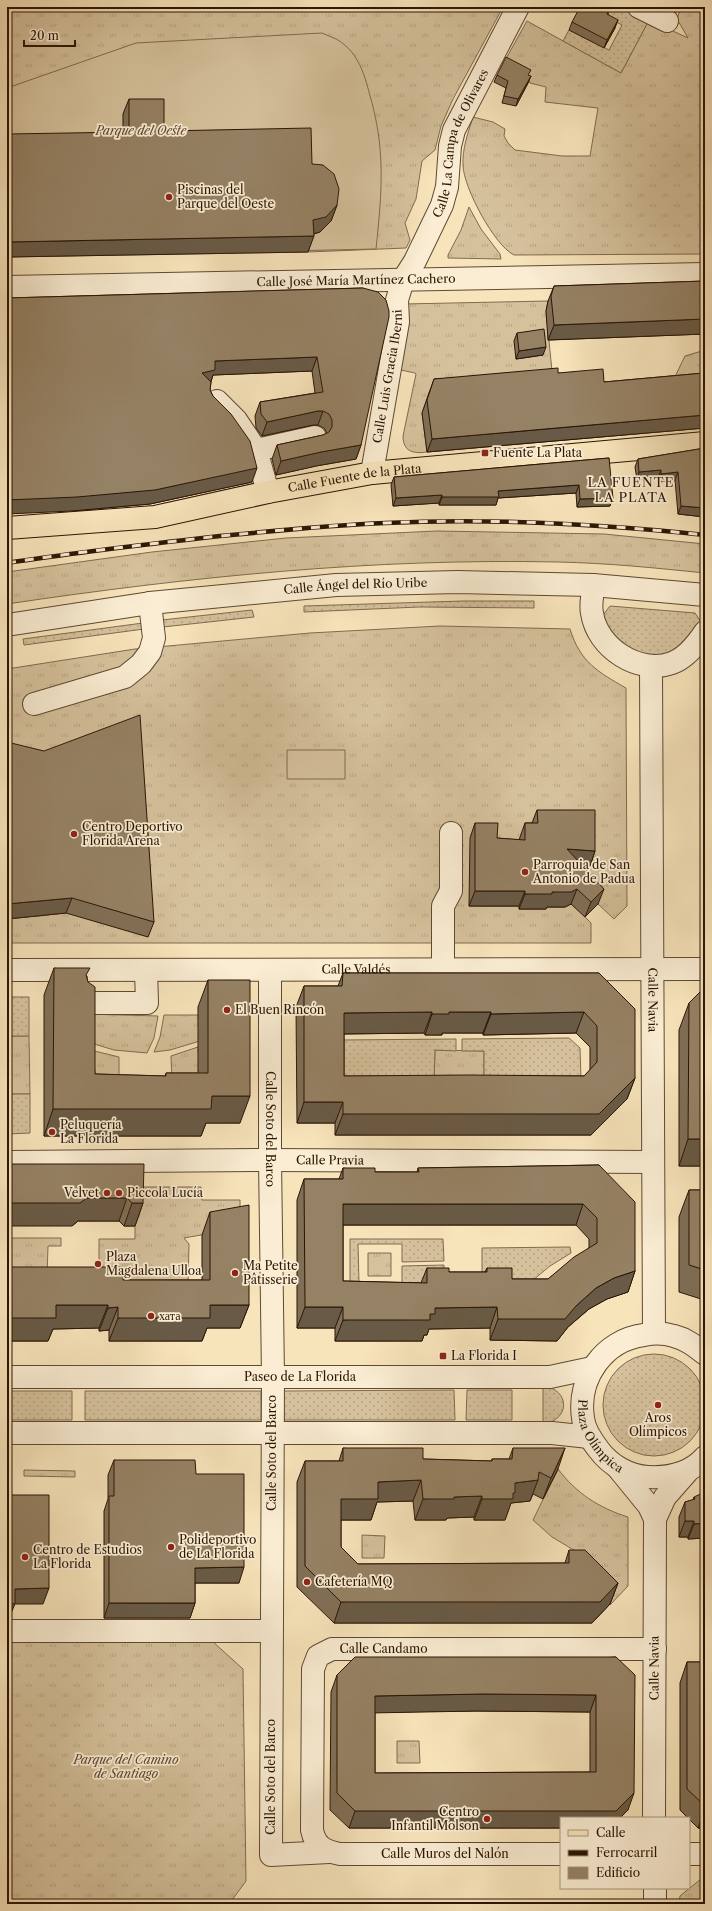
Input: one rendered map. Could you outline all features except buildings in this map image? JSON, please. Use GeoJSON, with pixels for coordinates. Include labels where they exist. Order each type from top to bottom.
{"type":"FeatureCollection","features":[{"type":"Feature","properties":{"kind":"main road","name":"Calle Fuente de la Plata"},"geometry":{"type":"LineString","coordinates":[[7,528],[155,518],[268,492],[372,473],[705,443]]}},
{"type":"Feature","properties":{"kind":"street","name":"Calle La Campa de Olivares"},"geometry":{"type":"LineString","coordinates":[[403,280],[416,261],[442,205],[447,186],[450,146],[454,130],[518,7]]}},
{"type":"Feature","properties":{"kind":"street"},"geometry":{"type":"LineString","coordinates":[[639,7],[666,21]]}},
{"type":"Feature","properties":{"kind":"street","name":"Calle José María Martínez Cachero"},"geometry":{"type":"LineString","coordinates":[[7,287],[705,274]]}},
{"type":"Feature","properties":{"kind":"street","name":"Calle Luis Gracia Iberni"},"geometry":{"type":"LineString","coordinates":[[372,473],[398,322],[396,300],[403,280]]}},
{"type":"Feature","properties":{"kind":"street"},"geometry":{"type":"LineString","coordinates":[[217,401],[236,420],[256,450],[268,492]]}},
{"type":"Feature","properties":{"kind":"street"},"geometry":{"type":"LineString","coordinates":[[256,450],[315,437]]}},
{"type":"Feature","properties":{"kind":"street","name":"Calle Ángel del Río Uribe"},"geometry":{"type":"LineString","coordinates":[[7,625],[150,603],[336,585],[457,582],[593,586],[705,595]]}},
{"type":"Feature","properties":{"kind":"street"},"geometry":{"type":"LineString","coordinates":[[593,586],[592,613],[600,633],[612,650],[628,660],[651,667],[673,663],[694,649],[705,632]]}},
{"type":"Feature","properties":{"kind":"street"},"geometry":{"type":"LineString","coordinates":[[34,704],[125,677],[141,664],[150,652],[154,638],[150,603]]}},
{"type":"Feature","properties":{"kind":"street","name":"Calle Navia"},"geometry":{"type":"LineString","coordinates":[[651,667],[654,1333]]}},
{"type":"Feature","properties":{"kind":"street"},"geometry":{"type":"LineString","coordinates":[[443,970],[443,906],[451,891],[450,833]]}},
{"type":"Feature","properties":{"kind":"street","name":"Calle Valdés"},"geometry":{"type":"LineString","coordinates":[[7,970],[705,969]]}},
{"type":"Feature","properties":{"kind":"street"},"geometry":{"type":"LineString","coordinates":[[89,1003],[147,1003],[146,970]]}},
{"type":"Feature","properties":{"kind":"street","name":"Calle Soto del Barco"},"geometry":{"type":"LineString","coordinates":[[270,970],[272,1855],[329,1852]]}},
{"type":"Feature","properties":{"kind":"street","name":"Calle Pravia"},"geometry":{"type":"LineString","coordinates":[[7,1162],[270,1160],[653,1162]]}},
{"type":"Feature","properties":{"kind":"street","name":"Plaza Olímpica"},"geometry":{"type":"LineString","coordinates":[[705,1354],[691,1343],[673,1335],[654,1333],[632,1336],[614,1345],[592,1368],[582,1401],[583,1419],[589,1437],[604,1457],[618,1468],[641,1477],[665,1478],[687,1472],[705,1457]]}},
{"type":"Feature","properties":{"kind":"street","name":"Paseo de La Florida"},"geometry":{"type":"LineString","coordinates":[[7,1377],[550,1377],[592,1368]]}},
{"type":"Feature","properties":{"kind":"street"},"geometry":{"type":"LineString","coordinates":[[7,1433],[552,1433],[589,1437]]}},
{"type":"Feature","properties":{"kind":"street","name":"Calle Navia"},"geometry":{"type":"LineString","coordinates":[[618,1468],[649,1506],[655,1519]]}},
{"type":"Feature","properties":{"kind":"street","name":"Calle Navia"},"geometry":{"type":"LineString","coordinates":[[654,1817],[655,1519],[665,1497],[687,1472]]}},
{"type":"Feature","properties":{"kind":"street"},"geometry":{"type":"LineString","coordinates":[[7,1631],[271,1631]]}},
{"type":"Feature","properties":{"kind":"street","name":"Calle Candamo"},"geometry":{"type":"LineString","coordinates":[[329,1852],[316,1844],[312,1830],[313,1669],[318,1656],[332,1649],[354,1648],[655,1649]]}},
{"type":"Feature","properties":{"kind":"street","name":"Calle Muros del Nalón"},"geometry":{"type":"LineString","coordinates":[[329,1852],[340,1854],[560,1854]]}},
{"type":"Feature","properties":{"kind":"street"},"geometry":{"type":"LineString","coordinates":[[690,1854],[705,1854]]}},
{"type":"Feature","properties":{"kind":"street"},"geometry":{"type":"LineString","coordinates":[[655,1889],[655,1904]]}},
{"type":"Feature","properties":{"kind":"green space","name":"Parque del Oeste"},"geometry":{"type":"Polygon","coordinates":[[[7,7],[503,7],[453,99],[441,126],[435,150],[422,161],[416,199],[405,223],[410,240],[406,248],[308,252],[7,257],[7,7]]]}},
{"type":"Feature","properties":{"kind":"green space"},"geometry":{"type":"Polygon","coordinates":[[[586,7],[623,7],[649,20],[621,73],[563,41],[569,30],[609,50],[622,25],[586,7]]]}},
{"type":"Feature","properties":{"kind":"green space"},"geometry":{"type":"Polygon","coordinates":[[[681,7],[705,7],[705,254],[514,255],[506,249],[489,228],[474,201],[465,176],[463,153],[473,117],[493,122],[505,129],[504,136],[515,150],[562,156],[590,156],[598,108],[545,102],[546,87],[530,83],[528,77],[503,64],[527,21],[621,73],[649,20],[688,38],[677,19],[681,7]]]}},
{"type":"Feature","properties":{"kind":"green space","name":"Parque del Oeste"},"geometry":{"type":"Polygon","coordinates":[[[322,33],[341,42],[352,52],[360,64],[374,113],[378,132],[381,170],[380,208],[376,249],[7,257],[7,88],[136,43],[322,33]]]}},
{"type":"Feature","properties":{"kind":"green space"},"geometry":{"type":"Polygon","coordinates":[[[469,207],[481,229],[500,254],[501,259],[448,258],[448,255],[461,230],[469,207]]]}},
{"type":"Feature","properties":{"kind":"green space"},"geometry":{"type":"Polygon","coordinates":[[[548,301],[546,311],[553,381],[430,390],[422,413],[427,452],[418,453],[407,449],[403,441],[403,436],[416,374],[396,369],[403,304],[548,301]]]}},
{"type":"Feature","properties":{"kind":"green space"},"geometry":{"type":"Polygon","coordinates":[[[705,350],[705,378],[669,389],[685,356],[705,350]]]}},
{"type":"Feature","properties":{"kind":"green space"},"geometry":{"type":"Polygon","coordinates":[[[437,531],[604,534],[705,544],[705,573],[632,566],[558,562],[419,563],[350,566],[281,571],[144,585],[7,604],[7,572],[152,552],[286,538],[437,531]]]}},
{"type":"Feature","properties":{"kind":"green space"},"geometry":{"type":"Polygon","coordinates":[[[463,601],[534,601],[534,608],[419,607],[304,612],[304,606],[463,601]]]}},
{"type":"Feature","properties":{"kind":"green space"},"geometry":{"type":"Polygon","coordinates":[[[610,606],[695,613],[701,622],[680,649],[661,657],[634,654],[608,629],[603,615],[610,606]]]}},
{"type":"Feature","properties":{"kind":"green space"},"geometry":{"type":"Polygon","coordinates":[[[252,610],[254,617],[163,627],[162,620],[252,610]]]}},
{"type":"Feature","properties":{"kind":"green space"},"geometry":{"type":"Polygon","coordinates":[[[143,623],[144,629],[24,645],[23,639],[143,623]]]}},
{"type":"Feature","properties":{"kind":"green space"},"geometry":{"type":"Polygon","coordinates":[[[440,626],[570,629],[579,650],[591,665],[607,677],[626,688],[627,906],[614,919],[598,904],[585,917],[591,923],[591,943],[7,943],[7,669],[135,649],[310,633],[440,626]]]}},
{"type":"Feature","properties":{"kind":"green space"},"geometry":{"type":"Polygon","coordinates":[[[287,750],[345,750],[345,779],[287,779],[287,750]]]}},
{"type":"Feature","properties":{"kind":"green space"},"geometry":{"type":"Polygon","coordinates":[[[7,997],[29,997],[29,1036],[7,1036],[7,997]]]}},
{"type":"Feature","properties":{"kind":"green space"},"geometry":{"type":"Polygon","coordinates":[[[85,1014],[158,1016],[154,1038],[147,1053],[114,1050],[94,1044],[85,1014]]]}},
{"type":"Feature","properties":{"kind":"green space"},"geometry":{"type":"Polygon","coordinates":[[[164,1015],[198,1015],[200,1041],[170,1050],[154,1052],[160,1037],[164,1015]]]}},
{"type":"Feature","properties":{"kind":"green space"},"geometry":{"type":"Polygon","coordinates":[[[7,1036],[29,1036],[30,1094],[7,1094],[7,1036]]]}},
{"type":"Feature","properties":{"kind":"green space"},"geometry":{"type":"Polygon","coordinates":[[[569,1038],[580,1048],[581,1079],[484,1081],[484,1051],[462,1051],[462,1039],[569,1038]]]}},
{"type":"Feature","properties":{"kind":"green space"},"geometry":{"type":"Polygon","coordinates":[[[456,1039],[456,1051],[435,1050],[434,1080],[341,1091],[341,1040],[456,1039]]]}},
{"type":"Feature","properties":{"kind":"green space"},"geometry":{"type":"Polygon","coordinates":[[[198,1047],[200,1077],[172,1083],[171,1056],[198,1047]]]}},
{"type":"Feature","properties":{"kind":"green space"},"geometry":{"type":"Polygon","coordinates":[[[90,1050],[119,1057],[119,1083],[85,1090],[90,1050]]]}},
{"type":"Feature","properties":{"kind":"green space"},"geometry":{"type":"Polygon","coordinates":[[[435,1050],[484,1051],[484,1081],[434,1080],[435,1050]]]}},
{"type":"Feature","properties":{"kind":"green space"},"geometry":{"type":"Polygon","coordinates":[[[7,1094],[30,1094],[30,1133],[7,1134],[7,1094]]]}},
{"type":"Feature","properties":{"kind":"green space"},"geometry":{"type":"Polygon","coordinates":[[[135,1187],[201,1187],[202,1200],[240,1200],[240,1228],[184,1238],[189,1244],[188,1283],[99,1290],[99,1239],[135,1239],[135,1187]]]}},
{"type":"Feature","properties":{"kind":"green space"},"geometry":{"type":"Polygon","coordinates":[[[7,1238],[61,1238],[61,1246],[48,1246],[47,1277],[7,1290],[7,1238]]]}},
{"type":"Feature","properties":{"kind":"green space"},"geometry":{"type":"Polygon","coordinates":[[[350,1239],[443,1239],[444,1261],[402,1262],[402,1244],[358,1244],[359,1283],[402,1283],[402,1266],[444,1265],[443,1288],[350,1288],[350,1239]]]}},
{"type":"Feature","properties":{"kind":"green space"},"geometry":{"type":"Polygon","coordinates":[[[570,1247],[571,1253],[550,1266],[532,1281],[482,1280],[482,1248],[570,1247]]]}},
{"type":"Feature","properties":{"kind":"green space"},"geometry":{"type":"Polygon","coordinates":[[[368,1253],[391,1253],[391,1276],[368,1276],[368,1253]]]}},
{"type":"Feature","properties":{"kind":"green space"},"geometry":{"type":"Polygon","coordinates":[[[654,1354],[674,1358],[682,1362],[690,1369],[697,1377],[701,1385],[705,1405],[701,1425],[697,1433],[690,1441],[682,1448],[674,1452],[654,1456],[634,1452],[626,1448],[618,1441],[611,1433],[607,1425],[603,1405],[607,1385],[611,1377],[618,1369],[626,1362],[634,1358],[654,1354]]]}},
{"type":"Feature","properties":{"kind":"green space"},"geometry":{"type":"Polygon","coordinates":[[[543,1386],[552,1388],[558,1393],[562,1398],[564,1405],[559,1417],[543,1424],[543,1386]]]}},
{"type":"Feature","properties":{"kind":"green space"},"geometry":{"type":"Polygon","coordinates":[[[454,1390],[455,1420],[284,1420],[283,1391],[454,1390]]]}},
{"type":"Feature","properties":{"kind":"green space"},"geometry":{"type":"Polygon","coordinates":[[[467,1390],[512,1390],[512,1420],[466,1420],[467,1390]]]}},
{"type":"Feature","properties":{"kind":"green space"},"geometry":{"type":"Polygon","coordinates":[[[7,1391],[72,1391],[72,1420],[7,1420],[7,1391]]]}},
{"type":"Feature","properties":{"kind":"green space"},"geometry":{"type":"Polygon","coordinates":[[[85,1391],[261,1391],[261,1420],[85,1420],[85,1391]]]}},
{"type":"Feature","properties":{"kind":"green space"},"geometry":{"type":"Polygon","coordinates":[[[558,1469],[572,1485],[589,1499],[607,1509],[628,1517],[628,1586],[610,1605],[574,1568],[577,1552],[552,1537],[533,1520],[558,1469]]]}},
{"type":"Feature","properties":{"kind":"green space"},"geometry":{"type":"Polygon","coordinates":[[[24,1470],[75,1471],[75,1477],[24,1476],[24,1470]]]}},
{"type":"Feature","properties":{"kind":"green space"},"geometry":{"type":"Polygon","coordinates":[[[362,1535],[385,1536],[384,1558],[362,1558],[362,1535]]]}},
{"type":"Feature","properties":{"kind":"green space","name":"Parque del Camino de Santiago"},"geometry":{"type":"Polygon","coordinates":[[[7,1631],[201,1631],[243,1669],[246,1881],[232,1900],[231,1904],[7,1904],[7,1631]]]}},
{"type":"Feature","properties":{"kind":"green space"},"geometry":{"type":"Polygon","coordinates":[[[397,1741],[419,1741],[420,1763],[397,1763],[397,1741]]]}},
{"type":"Feature","properties":{"kind":"green space"},"geometry":{"type":"Polygon","coordinates":[[[701,1879],[705,1879],[705,1904],[679,1904],[680,1896],[701,1879]]]}},
{"type":"Feature","properties":{"kind":"railway"},"geometry":{"type":"LineString","coordinates":[[7,563],[220,536],[385,523],[465,521],[545,523],[705,535]]}},
{"type":"Feature","properties":{"kind":"place","name":"Piscinas del Parque del Oeste"},"geometry":{"type":"Point","coordinates":[169,197]}},
{"type":"Feature","properties":{"kind":"place","name":"Fuente La Plata"},"geometry":{"type":"Point","coordinates":[485,453]}},
{"type":"Feature","properties":{"kind":"place","name":"Centro Deportivo Florida Arena"},"geometry":{"type":"Point","coordinates":[74,834]}},
{"type":"Feature","properties":{"kind":"place","name":"Parroquia de San Antonio de Padua"},"geometry":{"type":"Point","coordinates":[525,872]}},
{"type":"Feature","properties":{"kind":"place","name":"El Buen Rincón"},"geometry":{"type":"Point","coordinates":[227,1010]}},
{"type":"Feature","properties":{"kind":"place","name":"Peluquería La Florida"},"geometry":{"type":"Point","coordinates":[52,1132]}},
{"type":"Feature","properties":{"kind":"place","name":"Velvet"},"geometry":{"type":"Point","coordinates":[107,1193]}},
{"type":"Feature","properties":{"kind":"place","name":"Piccola Lucía"},"geometry":{"type":"Point","coordinates":[119,1193]}},
{"type":"Feature","properties":{"kind":"place","name":"Plaza Magdalena Ulloa"},"geometry":{"type":"Point","coordinates":[98,1264]}},
{"type":"Feature","properties":{"kind":"place","name":"Ma Petite Pâtisserie"},"geometry":{"type":"Point","coordinates":[235,1273]}},
{"type":"Feature","properties":{"kind":"place","name":"хата"},"geometry":{"type":"Point","coordinates":[151,1316]}},
{"type":"Feature","properties":{"kind":"place","name":"La Florida I"},"geometry":{"type":"Point","coordinates":[443,1356]}},
{"type":"Feature","properties":{"kind":"place","name":"Aros Olímpicos"},"geometry":{"type":"Point","coordinates":[658,1405]}},
{"type":"Feature","properties":{"kind":"place","name":"Polideportivo de La Florida"},"geometry":{"type":"Point","coordinates":[171,1547]}},
{"type":"Feature","properties":{"kind":"place","name":"Centro de Estudios La Florida"},"geometry":{"type":"Point","coordinates":[25,1557]}},
{"type":"Feature","properties":{"kind":"place","name":"Cafetería MQ"},"geometry":{"type":"Point","coordinates":[307,1582]}},
{"type":"Feature","properties":{"kind":"place","name":"Centro Infantil Molson"},"geometry":{"type":"Point","coordinates":[487,1819]}},
{"type":"Feature","properties":{"kind":"district","name":"LA FUENTE LA PLATA"},"geometry":{"type":"Point","coordinates":[631,490]}}]}
